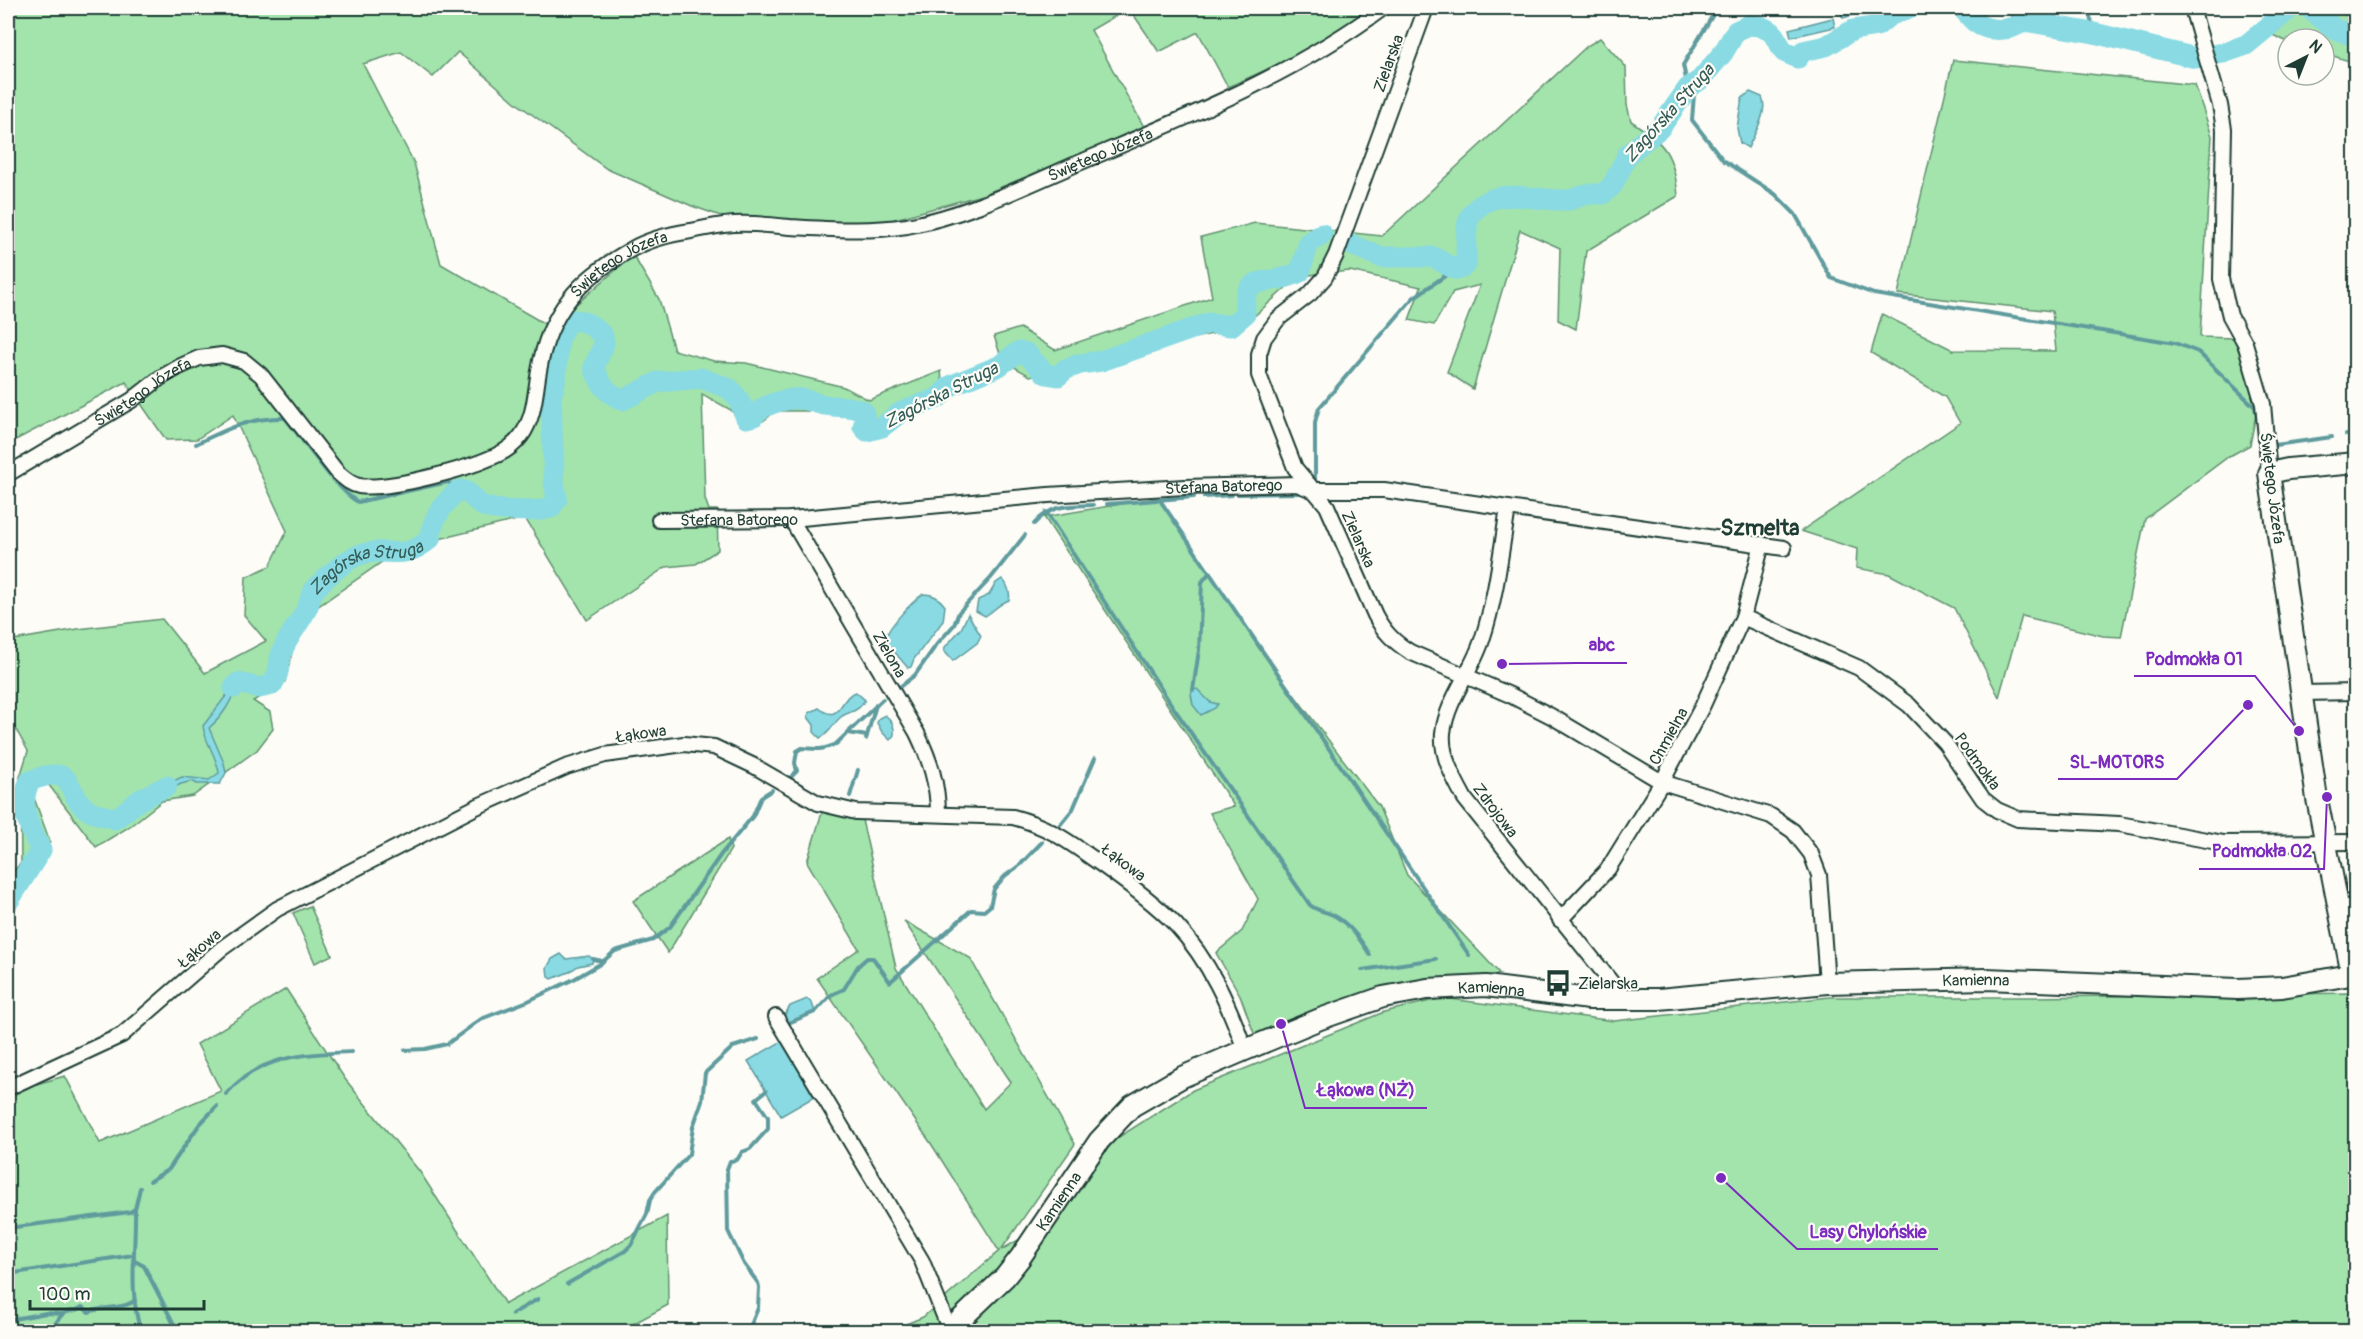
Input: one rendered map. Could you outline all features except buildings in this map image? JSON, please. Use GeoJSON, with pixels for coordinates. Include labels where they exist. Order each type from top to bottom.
{"type":"FeatureCollection","features":[{"type":"Feature","properties":{"kind":"street","name":"Świętego Józefa"},"geometry":{"type":"LineString","coordinates":[[8,474],[132,400],[160,378],[179,367],[199,358],[222,355],[244,361],[261,375],[338,473],[348,482],[361,486],[378,486],[472,465],[500,454],[522,435],[529,422],[548,335],[556,315],[568,298],[582,285],[631,249],[648,241],[678,233],[733,224],[879,229],[944,217],[994,199],[1228,98],[1344,36],[1383,8]]}},
{"type":"Feature","properties":{"kind":"street","name":"Zielarska"},"geometry":{"type":"LineString","coordinates":[[1426,8],[1336,255],[1325,277],[1310,294],[1278,319],[1264,338],[1259,354],[1259,375],[1295,468],[1327,506],[1382,628],[1396,643],[1410,652],[1551,716],[1662,782],[1771,816],[1793,831],[1811,854],[1819,875],[1827,982]]}},
{"type":"Feature","properties":{"kind":"street","name":"Świętego Józefa"},"geometry":{"type":"LineString","coordinates":[[2192,8],[2224,129],[2222,279],[2229,316],[2245,343],[2263,404],[2269,473],[2325,841],[2354,974]]}},
{"type":"Feature","properties":{"kind":"street"},"geometry":{"type":"LineString","coordinates":[[2269,473],[2288,468],[2355,464]]}},
{"type":"Feature","properties":{"kind":"street","name":"Stefana Batorego"},"geometry":{"type":"LineString","coordinates":[[659,520],[791,519],[970,501],[1185,487],[1297,484],[1312,490],[1384,490],[1784,548]]}},
{"type":"Feature","properties":{"kind":"street","name":"Zdrojowa"},"geometry":{"type":"LineString","coordinates":[[1508,508],[1493,602],[1482,642],[1447,713],[1443,736],[1445,753],[1453,776],[1465,798],[1612,983],[1618,1000]]}},
{"type":"Feature","properties":{"kind":"street","name":"Zielona"},"geometry":{"type":"LineString","coordinates":[[791,519],[926,751],[938,790],[938,814]]}},
{"type":"Feature","properties":{"kind":"street","name":"Chmielna"},"geometry":{"type":"LineString","coordinates":[[1560,920],[1608,869],[1662,782],[1703,705],[1743,617],[1762,544]]}},
{"type":"Feature","properties":{"kind":"street","name":"Podmokła"},"geometry":{"type":"LineString","coordinates":[[1743,617],[1859,668],[1909,705],[1945,743],[1983,799],[1997,810],[2018,819],[2119,824],[2223,843],[2355,842]]}},
{"type":"Feature","properties":{"kind":"street"},"geometry":{"type":"LineString","coordinates":[[2302,693],[2355,693]]}},
{"type":"Feature","properties":{"kind":"street","name":"Łąkowa"},"geometry":{"type":"LineString","coordinates":[[8,1088],[122,1035],[221,949],[277,909],[476,807],[566,767],[605,754],[684,744],[714,747],[754,766],[818,803],[856,812],[1013,818],[1037,823],[1061,836],[1111,871],[1177,926],[1203,961],[1233,1015],[1245,1050]]}},
{"type":"Feature","properties":{"kind":"street","name":"Kamienna"},"geometry":{"type":"LineString","coordinates":[[949,1328],[1005,1277],[1099,1141],[1120,1117],[1147,1096],[1182,1077],[1367,1002],[1427,989],[1486,986],[1618,1000],[1693,998],[1827,982],[1986,979],[2238,989],[2282,987],[2354,974]]}},
{"type":"Feature","properties":{"kind":"street"},"geometry":{"type":"LineString","coordinates":[[776,1017],[922,1262],[949,1328]]}},
{"type":"Feature","properties":{"kind":"green space"},"geometry":{"type":"Polygon","coordinates":[[[8,8],[1129,8],[1091,30],[1144,127],[985,194],[881,223],[732,220],[692,206],[607,169],[515,102],[458,52],[433,77],[401,52],[363,64],[414,163],[441,264],[550,327],[633,255],[659,299],[674,350],[714,361],[746,363],[844,387],[869,400],[941,371],[942,381],[918,410],[872,426],[847,412],[803,411],[776,411],[763,421],[742,424],[731,410],[702,394],[705,499],[709,510],[717,510],[718,550],[696,564],[666,567],[587,620],[525,518],[402,548],[300,619],[285,682],[253,701],[270,712],[273,729],[257,750],[193,796],[162,801],[129,827],[96,847],[42,776],[33,795],[50,842],[20,898],[8,915],[8,877],[21,863],[20,777],[28,751],[8,715],[8,641],[78,629],[162,619],[205,673],[266,641],[244,615],[246,577],[270,566],[287,531],[233,415],[197,439],[166,440],[126,382],[8,444],[8,8]]]}},
{"type":"Feature","properties":{"kind":"green space"},"geometry":{"type":"Polygon","coordinates":[[[1129,8],[1372,8],[1302,52],[1228,87],[1198,32],[1159,52],[1129,8]]]}},
{"type":"Feature","properties":{"kind":"green space"},"geometry":{"type":"Polygon","coordinates":[[[2292,8],[2326,8],[2355,18],[2355,63],[2336,57],[2336,27],[2276,27],[2276,37],[2268,33],[2292,8]]]}},
{"type":"Feature","properties":{"kind":"green space"},"geometry":{"type":"Polygon","coordinates":[[[1600,38],[1626,67],[1627,105],[1631,121],[1652,136],[1666,151],[1674,170],[1678,196],[1586,251],[1576,329],[1558,320],[1560,248],[1520,230],[1473,389],[1447,372],[1480,285],[1453,292],[1434,325],[1409,320],[1421,287],[1350,271],[1299,276],[1242,327],[1030,376],[1002,360],[994,336],[1020,328],[1055,350],[1212,297],[1201,237],[1255,223],[1382,236],[1587,46],[1600,38]]]}},
{"type":"Feature","properties":{"kind":"green space"},"geometry":{"type":"Polygon","coordinates":[[[1953,60],[2195,85],[2212,136],[2200,337],[2234,338],[2258,404],[2250,445],[2228,457],[2145,519],[2121,637],[2103,636],[2022,616],[1999,697],[1954,608],[1889,574],[1856,568],[1857,549],[1801,531],[1960,423],[1945,397],[1871,353],[1882,314],[1953,350],[2056,351],[2052,311],[1898,294],[1953,60]]]}},
{"type":"Feature","properties":{"kind":"green space"},"geometry":{"type":"Polygon","coordinates":[[[1157,498],[1210,572],[1258,647],[1379,807],[1407,875],[1500,974],[1365,995],[1255,1036],[1240,995],[1216,953],[1242,931],[1258,899],[1210,813],[1234,806],[1044,517],[1157,498]]]}},
{"type":"Feature","properties":{"kind":"green space"},"geometry":{"type":"Polygon","coordinates":[[[822,812],[862,820],[896,968],[984,1109],[1011,1082],[904,921],[970,958],[1075,1144],[1001,1250],[1058,1217],[1114,1140],[1193,1090],[1384,1012],[1443,998],[1614,1021],[1830,997],[2355,993],[2355,1331],[889,1331],[923,1317],[999,1251],[932,1145],[817,978],[859,949],[807,862],[822,812]]]}},
{"type":"Feature","properties":{"kind":"green space"},"geometry":{"type":"Polygon","coordinates":[[[728,839],[731,849],[668,953],[633,901],[728,839]]]}},
{"type":"Feature","properties":{"kind":"green space"},"geometry":{"type":"Polygon","coordinates":[[[310,906],[332,955],[315,963],[293,913],[310,906]]]}},
{"type":"Feature","properties":{"kind":"green space"},"geometry":{"type":"Polygon","coordinates":[[[286,989],[345,1079],[420,1172],[505,1304],[667,1216],[668,1305],[620,1331],[8,1332],[8,1092],[65,1076],[100,1143],[221,1091],[197,1044],[286,989]]]}},
{"type":"Feature","properties":{"kind":"water"},"geometry":{"type":"Polygon","coordinates":[[[1858,8],[1876,8],[1843,18],[1841,13],[1858,8]]]}},
{"type":"Feature","properties":{"kind":"water"},"geometry":{"type":"Polygon","coordinates":[[[1833,18],[1835,27],[1791,37],[1789,29],[1833,18]]]}},
{"type":"Feature","properties":{"kind":"water"},"geometry":{"type":"Polygon","coordinates":[[[1750,92],[1762,97],[1764,109],[1748,148],[1740,143],[1737,128],[1742,98],[1750,92]]]}},
{"type":"Feature","properties":{"kind":"water"},"geometry":{"type":"Polygon","coordinates":[[[1002,579],[1008,589],[1009,600],[985,616],[976,611],[978,600],[989,595],[996,583],[1002,579]]]}},
{"type":"Feature","properties":{"kind":"water"},"geometry":{"type":"Polygon","coordinates":[[[923,594],[936,597],[945,606],[943,621],[914,659],[911,667],[908,668],[885,641],[886,636],[906,609],[923,594]]]}},
{"type":"Feature","properties":{"kind":"water"},"geometry":{"type":"Polygon","coordinates":[[[968,614],[981,636],[977,643],[953,661],[944,651],[945,647],[961,629],[968,614]]]}},
{"type":"Feature","properties":{"kind":"water"},"geometry":{"type":"Polygon","coordinates":[[[238,680],[259,684],[259,691],[237,687],[226,709],[209,728],[226,773],[220,784],[197,784],[192,781],[181,784],[145,803],[141,796],[182,777],[209,780],[219,773],[203,726],[238,680]]]}},
{"type":"Feature","properties":{"kind":"water"},"geometry":{"type":"Polygon","coordinates":[[[1197,689],[1210,702],[1218,704],[1201,715],[1193,705],[1191,694],[1197,689]]]}},
{"type":"Feature","properties":{"kind":"water"},"geometry":{"type":"Polygon","coordinates":[[[856,692],[865,700],[862,705],[841,717],[820,738],[814,732],[814,725],[808,717],[809,713],[819,708],[832,714],[851,694],[856,692]]]}},
{"type":"Feature","properties":{"kind":"water"},"geometry":{"type":"Polygon","coordinates":[[[885,715],[891,721],[894,729],[894,735],[890,740],[877,723],[879,718],[885,715]]]}},
{"type":"Feature","properties":{"kind":"water"},"geometry":{"type":"Polygon","coordinates":[[[561,954],[566,959],[589,956],[593,959],[592,963],[578,966],[552,979],[548,976],[547,968],[552,959],[561,954]]]}},
{"type":"Feature","properties":{"kind":"water"},"geometry":{"type":"Polygon","coordinates":[[[807,999],[812,1003],[815,1012],[786,1024],[782,1019],[790,1006],[807,999]]]}},
{"type":"Feature","properties":{"kind":"water"},"geometry":{"type":"Polygon","coordinates":[[[782,1041],[814,1097],[781,1116],[748,1061],[782,1041]]]}},
{"type":"Feature","properties":{"kind":"waterway"},"geometry":{"type":"LineString","coordinates":[[1717,8],[1683,65],[1688,88],[1694,94],[1692,120],[1723,160],[1775,194],[1795,214],[1831,278],[1874,294],[2175,343],[2198,352],[2255,407],[2259,430]]}},
{"type":"Feature","properties":{"kind":"waterway","name":"Zagórska Struga"},"geometry":{"type":"LineString","coordinates":[[1352,245],[1381,257],[1433,257],[1455,269],[1460,269],[1466,264],[1469,219],[1480,205],[1491,199],[1516,196],[1567,200],[1586,194],[1603,194],[1612,186],[1628,154],[1660,128],[1688,88],[1700,80],[1723,53],[1736,31],[1749,25],[1760,26],[1772,32],[1784,52],[1798,58],[1803,51],[1826,46],[1853,30],[1877,26],[1889,16],[1909,8]]}},
{"type":"Feature","properties":{"kind":"waterway","name":"Zagórska Struga"},"geometry":{"type":"LineString","coordinates":[[1962,8],[1975,22],[1987,28],[2007,29],[2024,21],[2094,33],[2196,58],[2223,53],[2246,45],[2291,8]]}},
{"type":"Feature","properties":{"kind":"waterway"},"geometry":{"type":"LineString","coordinates":[[1982,8],[1983,26]]}},
{"type":"Feature","properties":{"kind":"waterway"},"geometry":{"type":"LineString","coordinates":[[2011,8],[2014,29]]}},
{"type":"Feature","properties":{"kind":"waterway"},"geometry":{"type":"LineString","coordinates":[[2054,8],[2056,26]]}},
{"type":"Feature","properties":{"kind":"waterway"},"geometry":{"type":"LineString","coordinates":[[2088,8],[2094,33]]}},
{"type":"Feature","properties":{"kind":"waterway","name":"Zagórska Struga"},"geometry":{"type":"LineString","coordinates":[[2308,8],[2335,29],[2356,37]]}},
{"type":"Feature","properties":{"kind":"waterway","name":"Zagórska Struga"},"geometry":{"type":"LineString","coordinates":[[234,688],[238,683],[259,688],[272,685],[278,673],[283,648],[305,612],[312,592],[354,557],[369,552],[410,551],[420,546],[430,539],[439,512],[459,490],[468,493],[481,505],[495,509],[526,511],[551,508],[557,499],[554,482],[551,395],[556,376],[560,336],[564,327],[571,320],[589,324],[603,336],[604,344],[594,367],[604,387],[623,400],[658,382],[701,378],[730,389],[739,400],[746,418],[754,416],[762,408],[775,403],[802,399],[863,411],[865,419],[863,427],[867,431],[882,427],[901,412],[938,398],[950,386],[999,366],[1018,352],[1026,353],[1046,374],[1058,376],[1066,369],[1080,364],[1101,361],[1209,323],[1231,326],[1245,314],[1245,300],[1253,285],[1289,277],[1300,272],[1309,242],[1322,234]]}},
{"type":"Feature","properties":{"kind":"waterway"},"geometry":{"type":"LineString","coordinates":[[1315,479],[1315,422],[1319,408],[1413,298],[1455,269]]}},
{"type":"Feature","properties":{"kind":"waterway"},"geometry":{"type":"LineString","coordinates":[[196,444],[250,422],[285,418],[330,476],[358,502],[448,482],[459,490]]}},
{"type":"Feature","properties":{"kind":"waterway"},"geometry":{"type":"LineString","coordinates":[[2346,435],[2356,435]]}},
{"type":"Feature","properties":{"kind":"waterway"},"geometry":{"type":"LineString","coordinates":[[2275,445],[2332,437]]}},
{"type":"Feature","properties":{"kind":"waterway"},"geometry":{"type":"LineString","coordinates":[[1238,494],[1302,493]]}},
{"type":"Feature","properties":{"kind":"waterway"},"geometry":{"type":"LineString","coordinates":[[1204,497],[1232,495]]}},
{"type":"Feature","properties":{"kind":"waterway"},"geometry":{"type":"LineString","coordinates":[[1107,504],[1194,497]]}},
{"type":"Feature","properties":{"kind":"waterway"},"geometry":{"type":"LineString","coordinates":[[1160,500],[1469,955]]}},
{"type":"Feature","properties":{"kind":"waterway"},"geometry":{"type":"LineString","coordinates":[[1034,524],[1054,509],[1093,505]]}},
{"type":"Feature","properties":{"kind":"waterway"},"geometry":{"type":"LineString","coordinates":[[1046,512],[1173,707],[1310,905],[1333,915],[1349,927],[1370,955]]}},
{"type":"Feature","properties":{"kind":"waterway"},"geometry":{"type":"LineString","coordinates":[[897,689],[915,675],[954,625],[959,612],[991,578],[1025,535]]}},
{"type":"Feature","properties":{"kind":"waterway"},"geometry":{"type":"LineString","coordinates":[[1193,690],[1199,650],[1202,582],[1210,572]]}},
{"type":"Feature","properties":{"kind":"waterway"},"geometry":{"type":"LineString","coordinates":[[791,777],[797,771],[795,763],[797,751],[802,748],[823,749],[836,744],[883,699]]}},
{"type":"Feature","properties":{"kind":"waterway"},"geometry":{"type":"LineString","coordinates":[[866,739],[876,705]]}},
{"type":"Feature","properties":{"kind":"waterway"},"geometry":{"type":"LineString","coordinates":[[848,733],[867,736]]}},
{"type":"Feature","properties":{"kind":"waterway"},"geometry":{"type":"LineString","coordinates":[[1060,825],[1073,809],[1095,758]]}},
{"type":"Feature","properties":{"kind":"waterway"},"geometry":{"type":"LineString","coordinates":[[855,780],[858,770]]}},
{"type":"Feature","properties":{"kind":"waterway","name":"Zagórska Struga"},"geometry":{"type":"LineString","coordinates":[[8,902],[41,850],[26,816],[26,790],[30,781],[46,776],[63,777],[80,803],[88,810],[115,819],[141,799],[167,786]]}},
{"type":"Feature","properties":{"kind":"waterway"},"geometry":{"type":"LineString","coordinates":[[850,796],[854,783]]}},
{"type":"Feature","properties":{"kind":"waterway"},"geometry":{"type":"LineString","coordinates":[[405,1050],[425,1049],[447,1044],[481,1019],[528,1001],[574,979],[600,964],[615,951],[653,940],[670,927],[722,853],[753,816],[761,797],[772,790]]}},
{"type":"Feature","properties":{"kind":"waterway"},"geometry":{"type":"LineString","coordinates":[[786,1024],[815,1012],[831,995],[844,989],[858,966],[867,958],[873,958],[890,982],[971,910],[984,911],[990,906],[994,889],[1042,842]]}},
{"type":"Feature","properties":{"kind":"waterway"},"geometry":{"type":"LineString","coordinates":[[593,959],[602,961]]}},
{"type":"Feature","properties":{"kind":"waterway"},"geometry":{"type":"LineString","coordinates":[[1362,970],[1436,959]]}},
{"type":"Feature","properties":{"kind":"waterway"},"geometry":{"type":"LineString","coordinates":[[567,1284],[625,1251],[631,1245],[655,1192],[689,1154],[693,1127],[702,1101],[705,1073],[733,1047],[758,1039]]}},
{"type":"Feature","properties":{"kind":"waterway"},"geometry":{"type":"LineString","coordinates":[[226,1094],[239,1081],[268,1064],[300,1056],[352,1052]]}},
{"type":"Feature","properties":{"kind":"waterway"},"geometry":{"type":"LineString","coordinates":[[748,1332],[758,1308],[759,1287],[744,1264],[728,1231],[727,1169],[730,1161],[737,1160],[742,1152],[750,1149],[768,1129],[768,1117],[756,1099],[766,1091]]}},
{"type":"Feature","properties":{"kind":"waterway"},"geometry":{"type":"LineString","coordinates":[[150,1181],[169,1169],[199,1125],[217,1106]]}},
{"type":"Feature","properties":{"kind":"waterway"},"geometry":{"type":"LineString","coordinates":[[8,1228],[130,1212],[135,1209],[140,1188]]}},
{"type":"Feature","properties":{"kind":"waterway"},"geometry":{"type":"LineString","coordinates":[[135,1209],[134,1286],[141,1332]]}},
{"type":"Feature","properties":{"kind":"waterway"},"geometry":{"type":"LineString","coordinates":[[8,1274],[133,1255]]}},
{"type":"Feature","properties":{"kind":"waterway"},"geometry":{"type":"LineString","coordinates":[[133,1260],[144,1266],[178,1332]]}},
{"type":"Feature","properties":{"kind":"waterway"},"geometry":{"type":"LineString","coordinates":[[512,1314],[538,1299]]}},
{"type":"Feature","properties":{"kind":"waterway"},"geometry":{"type":"LineString","coordinates":[[50,1332],[65,1313],[82,1307],[89,1312],[119,1307],[135,1300]]}},
{"type":"Feature","properties":{"kind":"waterway"},"geometry":{"type":"LineString","coordinates":[[8,1320],[46,1313],[63,1314]]}},
{"type":"Feature","properties":{"kind":"place","name":"abc"},"geometry":{"type":"Point","coordinates":[1502,664]}},
{"type":"Feature","properties":{"kind":"place","name":"SL-MOTORS"},"geometry":{"type":"Point","coordinates":[2248,705]}},
{"type":"Feature","properties":{"kind":"place","name":"Podmokła 01"},"geometry":{"type":"Point","coordinates":[2299,731]}},
{"type":"Feature","properties":{"kind":"place","name":"Podmokła 02"},"geometry":{"type":"Point","coordinates":[2327,797]}},
{"type":"Feature","properties":{"kind":"place","name":"Zielarska"},"geometry":{"type":"Point","coordinates":[1558,983]}},
{"type":"Feature","properties":{"kind":"place","name":"Łąkowa (NŻ)"},"geometry":{"type":"Point","coordinates":[1281,1024]}},
{"type":"Feature","properties":{"kind":"place","name":"Lasy Chylońskie"},"geometry":{"type":"Point","coordinates":[1721,1178]}},
{"type":"Feature","properties":{"kind":"district","name":"Szmelta"},"geometry":{"type":"Point","coordinates":[1760,527]}}]}
